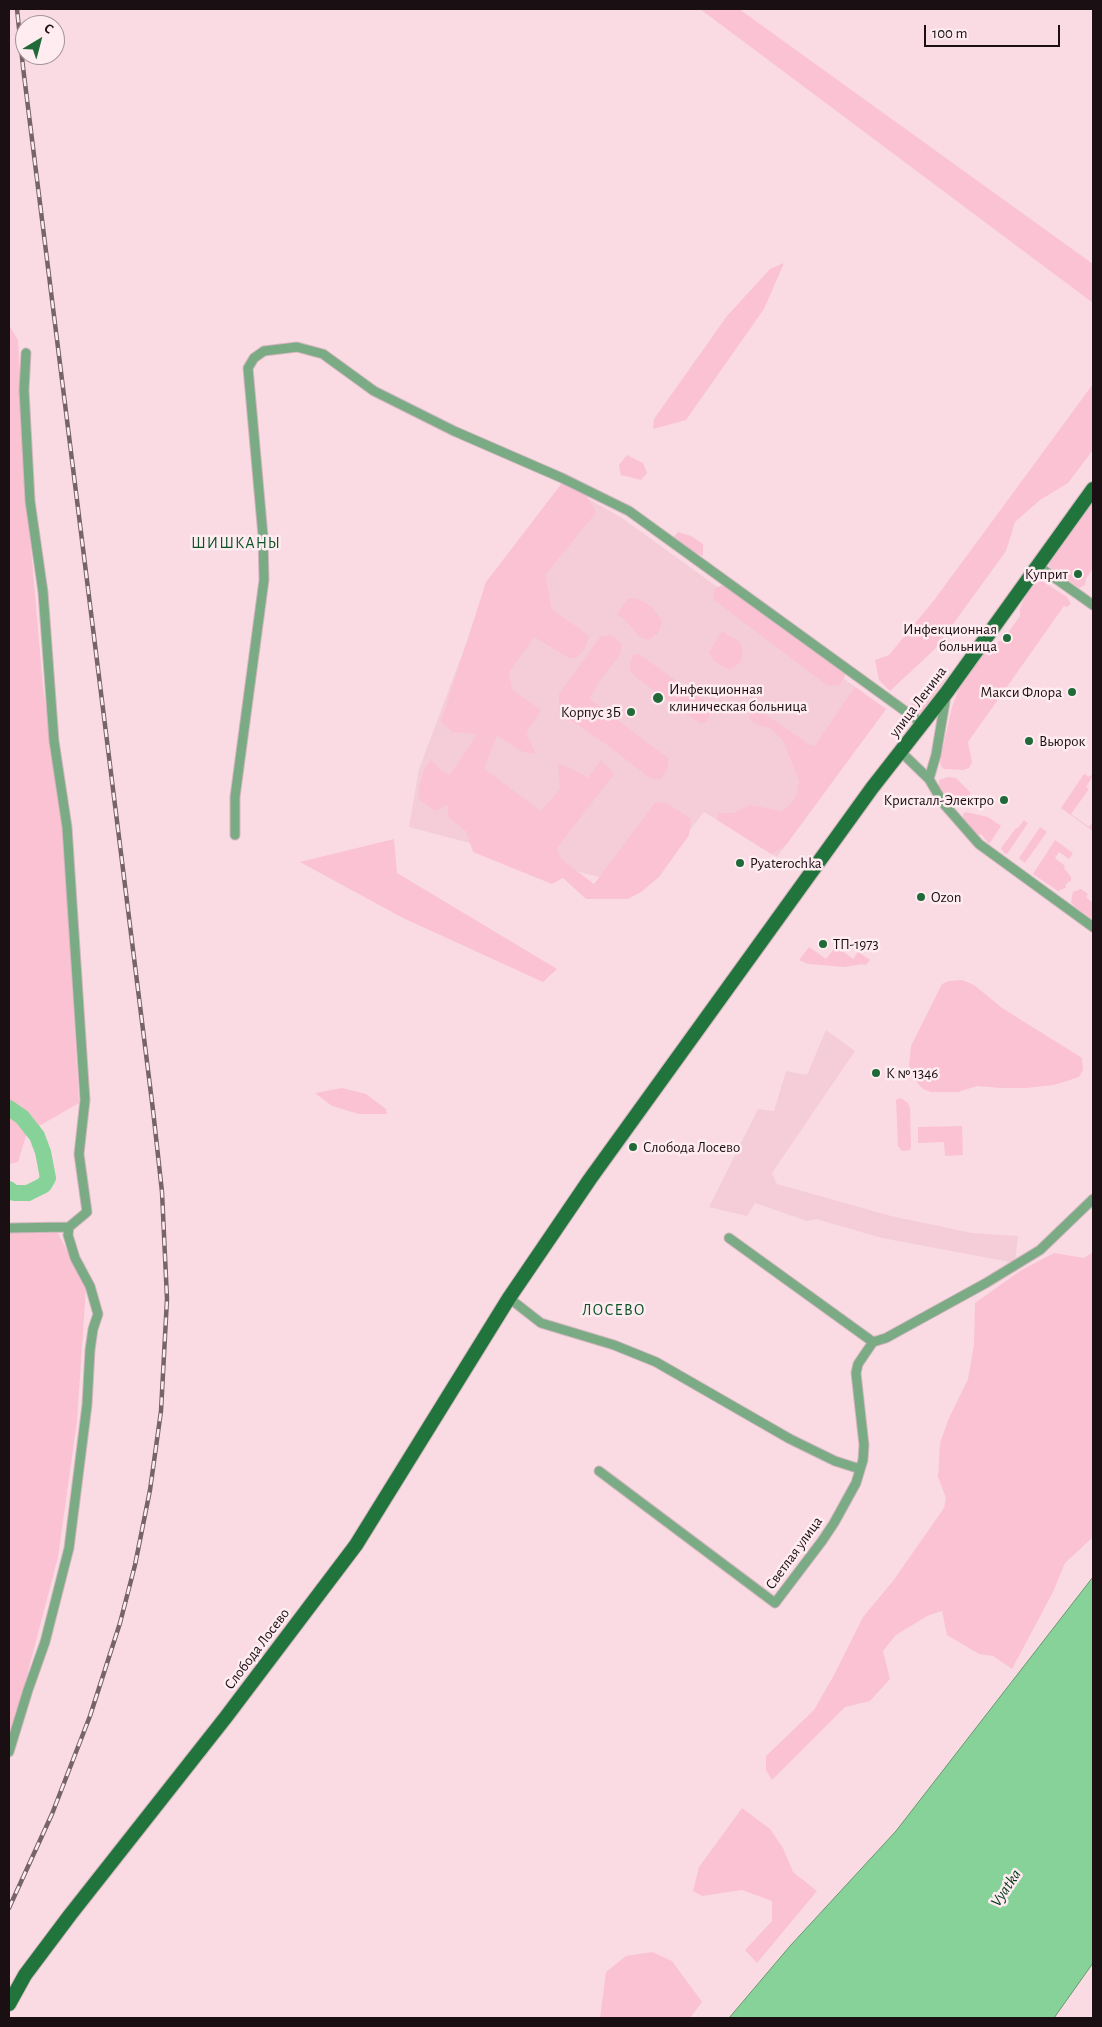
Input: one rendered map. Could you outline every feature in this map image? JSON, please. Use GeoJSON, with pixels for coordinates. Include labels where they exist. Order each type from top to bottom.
{"type":"FeatureCollection","features":[{"type":"Feature","properties":{"kind":"main road","name":"улица Ленина"},"geometry":{"type":"LineString","coordinates":[[872,788],[947,692],[1093,489]]}},
{"type":"Feature","properties":{"kind":"main road","name":"Слобода Лосево"},"geometry":{"type":"LineString","coordinates":[[9,2004],[25,1975],[70,1914],[220,1725],[356,1545],[509,1298],[600,1165],[872,788]]}},
{"type":"Feature","properties":{"kind":"street"},"geometry":{"type":"LineString","coordinates":[[235,835],[235,797],[264,580],[263,536],[248,368],[254,358],[264,351],[297,347],[323,354],[374,391],[454,431],[562,478],[629,511],[922,724]]}},
{"type":"Feature","properties":{"kind":"street"},"geometry":{"type":"LineString","coordinates":[[9,1228],[69,1227],[88,1212],[79,1154],[84,1100],[67,827],[54,741],[43,592],[30,501],[24,390],[26,353]]}},
{"type":"Feature","properties":{"kind":"street"},"geometry":{"type":"LineString","coordinates":[[1038,566],[1093,605]]}},
{"type":"Feature","properties":{"kind":"street"},"geometry":{"type":"LineString","coordinates":[[929,779],[936,755],[947,692]]}},
{"type":"Feature","properties":{"kind":"street"},"geometry":{"type":"LineString","coordinates":[[901,752],[929,779],[943,803],[979,844],[1093,927]]}},
{"type":"Feature","properties":{"kind":"street"},"geometry":{"type":"LineString","coordinates":[[728,1238],[873,1342],[886,1338],[986,1283],[1040,1250],[1093,1199]]}},
{"type":"Feature","properties":{"kind":"street"},"geometry":{"type":"LineString","coordinates":[[9,1752],[28,1690],[46,1642],[69,1548],[87,1404],[90,1350],[98,1314],[90,1286],[69,1242],[69,1227]]}},
{"type":"Feature","properties":{"kind":"street"},"geometry":{"type":"LineString","coordinates":[[509,1298],[541,1323],[614,1345],[656,1362],[804,1447],[835,1461],[860,1469]]}},
{"type":"Feature","properties":{"kind":"street","name":"Светлая улица"},"geometry":{"type":"LineString","coordinates":[[599,1471],[775,1603],[826,1536],[856,1483],[864,1445],[856,1373],[858,1364],[873,1342]]}},
{"type":"Feature","properties":{"kind":"shaded area"},"geometry":{"type":"Polygon","coordinates":[[[700,9],[739,9],[1093,264],[1093,303],[700,9]]]}},
{"type":"Feature","properties":{"kind":"shaded area"},"geometry":{"type":"Polygon","coordinates":[[[784,263],[764,309],[686,420],[653,429],[654,419],[727,316],[770,269],[784,263]]]}},
{"type":"Feature","properties":{"kind":"shaded area"},"geometry":{"type":"Polygon","coordinates":[[[9,325],[18,340],[26,490],[43,687],[62,814],[79,1103],[27,1133],[18,1162],[9,1164],[9,325]]]}},
{"type":"Feature","properties":{"kind":"shaded area"},"geometry":{"type":"Polygon","coordinates":[[[1093,384],[1093,450],[1068,483],[1040,500],[1015,522],[1006,551],[935,649],[890,691],[879,680],[875,660],[889,655],[935,599],[1093,384]]]}},
{"type":"Feature","properties":{"kind":"shaded area"},"geometry":{"type":"Polygon","coordinates":[[[627,455],[643,463],[647,473],[641,480],[621,475],[619,465],[627,455]]]}},
{"type":"Feature","properties":{"kind":"shaded area"},"geometry":{"type":"Polygon","coordinates":[[[562,483],[585,493],[596,512],[545,575],[552,610],[589,637],[585,648],[576,658],[569,658],[534,637],[509,672],[512,690],[541,710],[526,733],[536,754],[523,752],[497,735],[484,769],[541,811],[560,789],[558,764],[573,769],[588,778],[601,760],[614,774],[557,848],[561,859],[594,884],[655,803],[668,804],[691,819],[689,835],[659,877],[641,892],[628,899],[586,899],[563,878],[552,884],[473,852],[466,831],[448,817],[448,805],[435,811],[419,799],[419,788],[424,770],[431,760],[442,771],[450,775],[477,734],[453,732],[441,722],[486,582],[562,483]]]}},
{"type":"Feature","properties":{"kind":"shaded area","name":"Инфекционная клиническая больница"},"geometry":{"type":"Polygon","coordinates":[[[569,488],[622,518],[886,709],[777,857],[704,812],[644,889],[409,827],[419,769],[484,596],[569,488]]]}},
{"type":"Feature","properties":{"kind":"shaded area"},"geometry":{"type":"Polygon","coordinates":[[[1093,498],[1093,568],[1086,579],[1085,585],[1079,588],[1049,566],[1050,561],[1093,498]]]}},
{"type":"Feature","properties":{"kind":"shaded area"},"geometry":{"type":"Polygon","coordinates":[[[678,532],[691,536],[703,544],[703,556],[688,550],[674,537],[678,532]]]}},
{"type":"Feature","properties":{"kind":"shaded area"},"geometry":{"type":"Polygon","coordinates":[[[1042,581],[1067,597],[1071,604],[1067,607],[1064,606],[968,742],[972,762],[969,768],[963,770],[944,769],[940,761],[952,707],[961,683],[980,657],[999,641],[1002,641],[1020,616],[1020,608],[1028,590],[1035,582],[1042,581]]]}},
{"type":"Feature","properties":{"kind":"shaded area"},"geometry":{"type":"Polygon","coordinates":[[[723,585],[846,674],[839,686],[827,685],[713,599],[715,588],[723,585]]]}},
{"type":"Feature","properties":{"kind":"shaded area"},"geometry":{"type":"Polygon","coordinates":[[[628,598],[638,599],[652,607],[662,621],[658,633],[648,640],[640,637],[617,614],[628,598]]]}},
{"type":"Feature","properties":{"kind":"shaded area"},"geometry":{"type":"Polygon","coordinates":[[[722,631],[740,642],[743,651],[741,662],[730,670],[714,661],[709,653],[722,631]]]}},
{"type":"Feature","properties":{"kind":"shaded area"},"geometry":{"type":"Polygon","coordinates":[[[610,635],[621,643],[621,653],[598,683],[590,699],[669,759],[667,770],[660,780],[650,778],[610,747],[559,712],[559,694],[601,636],[610,635]]]}},
{"type":"Feature","properties":{"kind":"shaded area"},"geometry":{"type":"Polygon","coordinates":[[[639,654],[714,708],[706,722],[700,723],[692,718],[630,671],[633,655],[639,654]]]}},
{"type":"Feature","properties":{"kind":"shaded area"},"geometry":{"type":"Polygon","coordinates":[[[946,678],[917,718],[905,709],[946,678]]]}},
{"type":"Feature","properties":{"kind":"shaded area"},"geometry":{"type":"Polygon","coordinates":[[[855,687],[886,709],[786,845],[771,854],[717,820],[718,813],[734,813],[750,805],[781,811],[790,805],[796,796],[799,781],[783,740],[770,728],[760,726],[749,719],[751,712],[756,708],[810,745],[815,746],[855,687]]]}},
{"type":"Feature","properties":{"kind":"shaded area"},"geometry":{"type":"Polygon","coordinates":[[[1084,774],[1089,777],[1093,776],[1086,787],[1089,789],[1071,814],[1089,827],[1093,821],[1093,831],[1061,808],[1084,774]]]}},
{"type":"Feature","properties":{"kind":"shaded area"},"geometry":{"type":"Polygon","coordinates":[[[948,777],[956,778],[971,793],[958,807],[951,806],[939,792],[939,780],[948,777]]]}},
{"type":"Feature","properties":{"kind":"shaded area"},"geometry":{"type":"Polygon","coordinates":[[[966,812],[988,817],[1001,826],[990,843],[981,834],[979,835],[975,832],[963,819],[963,814],[966,812]]]}},
{"type":"Feature","properties":{"kind":"shaded area"},"geometry":{"type":"Polygon","coordinates":[[[1024,820],[1028,823],[1007,854],[1004,853],[1001,848],[1024,820]]]}},
{"type":"Feature","properties":{"kind":"shaded area"},"geometry":{"type":"Polygon","coordinates":[[[1040,827],[1047,832],[1025,863],[1019,858],[1040,827]]]}},
{"type":"Feature","properties":{"kind":"shaded area"},"geometry":{"type":"Polygon","coordinates":[[[394,839],[397,873],[557,969],[543,982],[403,918],[300,862],[394,839]]]}},
{"type":"Feature","properties":{"kind":"shaded area"},"geometry":{"type":"Polygon","coordinates":[[[1055,840],[1073,853],[1069,859],[1059,852],[1055,858],[1065,866],[1064,868],[1071,877],[1071,882],[1069,881],[1065,886],[1067,887],[1058,891],[1033,874],[1055,840]]]}},
{"type":"Feature","properties":{"kind":"shaded area"},"geometry":{"type":"Polygon","coordinates":[[[1081,889],[1088,894],[1086,897],[1093,903],[1093,920],[1071,902],[1073,892],[1081,889]]]}},
{"type":"Feature","properties":{"kind":"shaded area"},"geometry":{"type":"Polygon","coordinates":[[[836,946],[853,959],[858,952],[870,960],[866,965],[845,967],[808,964],[799,960],[809,947],[826,959],[836,946]]]}},
{"type":"Feature","properties":{"kind":"shaded area"},"geometry":{"type":"Polygon","coordinates":[[[962,980],[974,985],[1002,1008],[1082,1058],[1083,1070],[1079,1077],[1054,1085],[1026,1088],[977,1086],[958,1092],[931,1092],[923,1089],[915,1080],[909,1065],[911,1046],[942,984],[949,981],[962,980]]]}},
{"type":"Feature","properties":{"kind":"shaded area"},"geometry":{"type":"Polygon","coordinates":[[[826,1030],[855,1051],[772,1173],[777,1184],[891,1216],[972,1233],[1018,1236],[1015,1263],[882,1238],[816,1219],[807,1221],[755,1203],[747,1216],[709,1207],[758,1109],[774,1111],[786,1071],[807,1075],[826,1030]]]}},
{"type":"Feature","properties":{"kind":"shaded area"},"geometry":{"type":"Polygon","coordinates":[[[342,1088],[366,1094],[386,1109],[387,1114],[359,1114],[332,1106],[315,1093],[342,1088]]]}},
{"type":"Feature","properties":{"kind":"shaded area"},"geometry":{"type":"Polygon","coordinates":[[[901,1098],[908,1103],[910,1108],[911,1146],[910,1150],[902,1151],[898,1146],[896,1100],[901,1098]]]}},
{"type":"Feature","properties":{"kind":"shaded area"},"geometry":{"type":"Polygon","coordinates":[[[962,1126],[963,1155],[945,1156],[944,1142],[918,1143],[918,1127],[962,1126]]]}},
{"type":"Feature","properties":{"kind":"shaded area"},"geometry":{"type":"Polygon","coordinates":[[[54,1225],[86,1288],[77,1421],[58,1557],[9,1744],[9,1230],[54,1225]]]}},
{"type":"Feature","properties":{"kind":"shaded area"},"geometry":{"type":"Polygon","coordinates":[[[1093,1252],[1093,1537],[1065,1563],[1053,1592],[1012,1669],[993,1656],[979,1654],[947,1635],[942,1611],[927,1616],[896,1635],[883,1651],[890,1679],[870,1701],[845,1707],[772,1780],[766,1770],[766,1756],[814,1710],[863,1617],[893,1581],[944,1508],[946,1498],[938,1477],[940,1443],[949,1418],[968,1379],[974,1345],[975,1303],[1020,1271],[1054,1253],[1084,1258],[1093,1252]]]}},
{"type":"Feature","properties":{"kind":"shaded area"},"geometry":{"type":"Polygon","coordinates":[[[742,1808],[770,1829],[783,1848],[793,1872],[817,1891],[757,1963],[745,1950],[772,1921],[772,1901],[742,1890],[702,1896],[693,1891],[699,1867],[742,1808]]]}},
{"type":"Feature","properties":{"kind":"shaded area"},"geometry":{"type":"Polygon","coordinates":[[[652,1952],[672,1961],[702,2002],[690,2018],[600,2018],[606,1972],[626,1956],[652,1952]]]}},
{"type":"Feature","properties":{"kind":"water","name":"Vyatka"},"geometry":{"type":"Polygon","coordinates":[[[1093,1577],[1093,1963],[1054,2018],[729,2018],[790,1946],[896,1831],[1093,1577]]]}},
{"type":"Feature","properties":{"kind":"waterway"},"geometry":{"type":"LineString","coordinates":[[9,1108],[22,1117],[37,1136],[43,1152],[48,1178],[44,1185],[28,1193],[14,1193],[9,1189]]}},
{"type":"Feature","properties":{"kind":"railway"},"geometry":{"type":"LineString","coordinates":[[9,1908],[52,1814],[90,1716],[120,1623],[135,1565],[150,1490],[161,1411],[167,1299],[162,1192],[153,1110],[17,9]]}},
{"type":"Feature","properties":{"kind":"place","name":"Куприт"},"geometry":{"type":"Point","coordinates":[1078,574]}},
{"type":"Feature","properties":{"kind":"place","name":"Инфекционная больница"},"geometry":{"type":"Point","coordinates":[1007,638]}},
{"type":"Feature","properties":{"kind":"place","name":"Макси Флора"},"geometry":{"type":"Point","coordinates":[1072,692]}},
{"type":"Feature","properties":{"kind":"place","name":"Инфекционная клиническая больница"},"geometry":{"type":"Point","coordinates":[658,698]}},
{"type":"Feature","properties":{"kind":"place","name":"Корпус 3Б"},"geometry":{"type":"Point","coordinates":[631,712]}},
{"type":"Feature","properties":{"kind":"place","name":"Вьюрок"},"geometry":{"type":"Point","coordinates":[1029,741]}},
{"type":"Feature","properties":{"kind":"place","name":"Кристалл-Электро"},"geometry":{"type":"Point","coordinates":[1004,800]}},
{"type":"Feature","properties":{"kind":"place","name":"Pyaterochka"},"geometry":{"type":"Point","coordinates":[740,863]}},
{"type":"Feature","properties":{"kind":"place","name":"Ozon"},"geometry":{"type":"Point","coordinates":[921,897]}},
{"type":"Feature","properties":{"kind":"place","name":"ТП-1973"},"geometry":{"type":"Point","coordinates":[823,944]}},
{"type":"Feature","properties":{"kind":"place","name":"К № 1346"},"geometry":{"type":"Point","coordinates":[876,1073]}},
{"type":"Feature","properties":{"kind":"place","name":"Слобода Лосево"},"geometry":{"type":"Point","coordinates":[633,1147]}},
{"type":"Feature","properties":{"kind":"district","name":"ШИШКАНЫ"},"geometry":{"type":"Point","coordinates":[236,543]}},
{"type":"Feature","properties":{"kind":"district","name":"ЛОСЕВО"},"geometry":{"type":"Point","coordinates":[614,1310]}}]}
